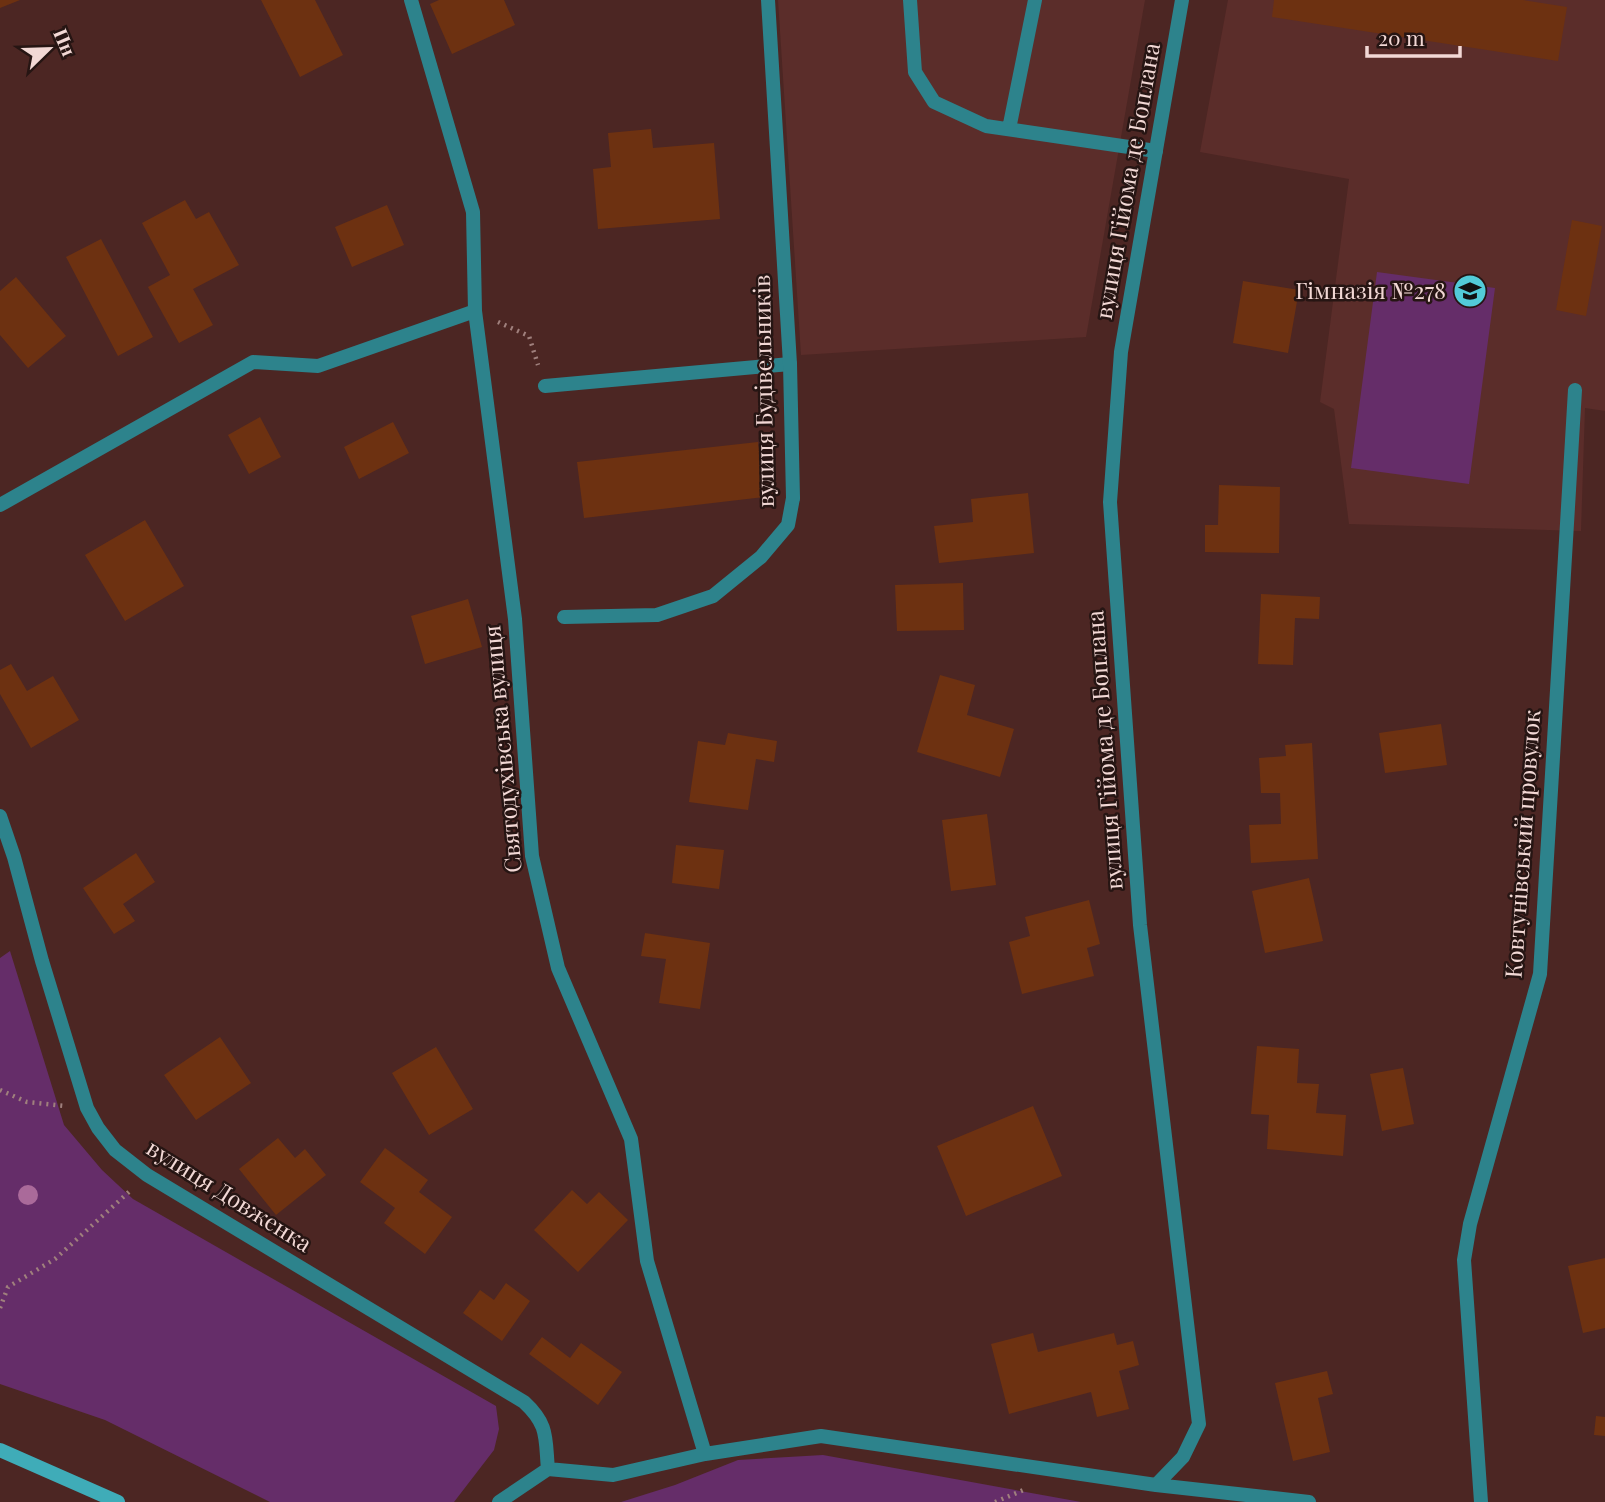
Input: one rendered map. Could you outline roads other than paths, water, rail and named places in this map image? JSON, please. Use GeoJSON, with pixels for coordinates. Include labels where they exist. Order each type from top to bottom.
{"type":"FeatureCollection","features":[{"type":"Feature","properties":{"kind":"main road"},"geometry":{"type":"LineString","coordinates":[[0,1450],[118,1502]]}},
{"type":"Feature","properties":{"kind":"street","name":"Святодухівська вулиця"},"geometry":{"type":"LineString","coordinates":[[411,0],[472,212],[475,311],[515,618],[532,856],[558,968],[631,1139],[647,1261],[705,1454]]}},
{"type":"Feature","properties":{"kind":"street","name":"вулиця Будівельників"},"geometry":{"type":"LineString","coordinates":[[564,617],[657,615],[713,596],[761,557],[788,525],[793,498],[790,364],[768,0]]}},
{"type":"Feature","properties":{"kind":"street"},"geometry":{"type":"LineString","coordinates":[[910,0],[915,72],[934,102],[986,126],[1156,151]]}},
{"type":"Feature","properties":{"kind":"street"},"geometry":{"type":"LineString","coordinates":[[1009,129],[1035,0]]}},
{"type":"Feature","properties":{"kind":"street","name":"вулиця Гійома де Боплана"},"geometry":{"type":"LineString","coordinates":[[1156,1485],[1183,1457],[1199,1424],[1140,925],[1110,502],[1121,352],[1182,0]]}},
{"type":"Feature","properties":{"kind":"street"},"geometry":{"type":"LineString","coordinates":[[0,505],[253,362],[318,366],[475,311]]}},
{"type":"Feature","properties":{"kind":"street"},"geometry":{"type":"LineString","coordinates":[[545,386],[790,364]]}},
{"type":"Feature","properties":{"kind":"street","name":"Ковтунівський провулок"},"geometry":{"type":"LineString","coordinates":[[1481,1502],[1464,1259],[1469,1224],[1540,975],[1575,390]]}},
{"type":"Feature","properties":{"kind":"street","name":"вулиця Довженка"},"geometry":{"type":"LineString","coordinates":[[0,816],[87,1108],[115,1150],[148,1175],[524,1402],[535,1412],[544,1427],[548,1469]]}},
{"type":"Feature","properties":{"kind":"street"},"geometry":{"type":"LineString","coordinates":[[499,1502],[548,1469],[613,1475],[705,1454],[821,1436],[1156,1485],[1309,1502]]}},
{"type":"Feature","properties":{"kind":"place","name":"Гімназія №278"},"geometry":{"type":"Point","coordinates":[1470,291]}}]}
